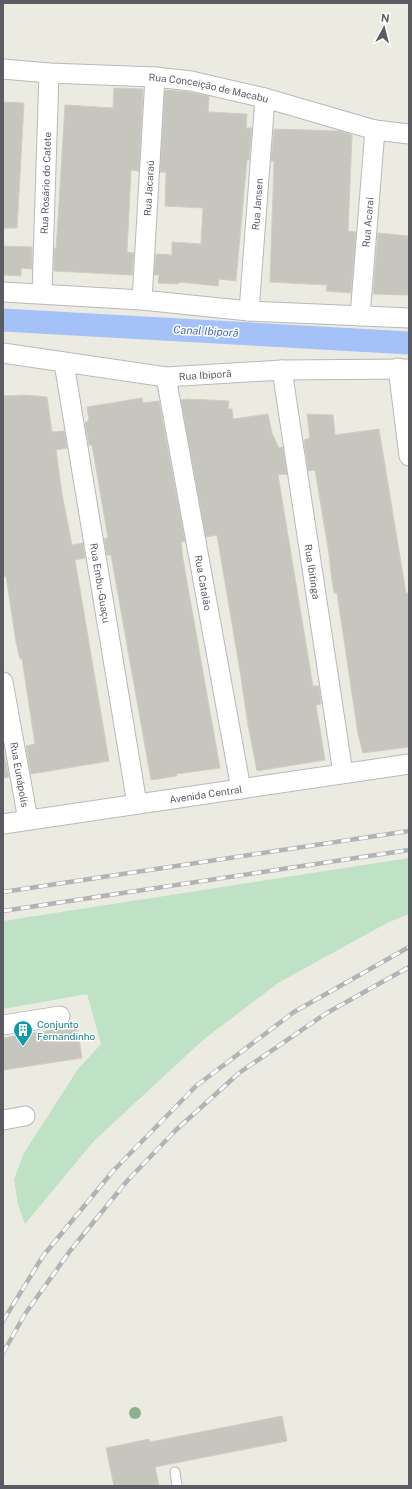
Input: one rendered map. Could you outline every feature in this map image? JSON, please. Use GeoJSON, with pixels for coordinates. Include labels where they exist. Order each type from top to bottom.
{"type":"FeatureCollection","features":[{"type":"Feature","properties":{"kind":"street","name":"Rua Conceição de Macabu"},"geometry":{"type":"LineString","coordinates":[[3,69],[49,73],[155,77],[191,81],[265,98],[375,130],[409,134]]}},
{"type":"Feature","properties":{"kind":"street","name":"Rua Rosário do Catete"},"geometry":{"type":"LineString","coordinates":[[42,293],[49,73]]}},
{"type":"Feature","properties":{"kind":"street","name":"Rua Jacaraú"},"geometry":{"type":"LineString","coordinates":[[142,300],[155,77]]}},
{"type":"Feature","properties":{"kind":"street","name":"Rua Jansen"},"geometry":{"type":"LineString","coordinates":[[249,310],[265,98]]}},
{"type":"Feature","properties":{"kind":"street","name":"Rua Acaraí"},"geometry":{"type":"LineString","coordinates":[[360,316],[375,130]]}},
{"type":"Feature","properties":{"kind":"street"},"geometry":{"type":"LineString","coordinates":[[3,292],[42,293],[142,300],[249,310],[409,318]]}},
{"type":"Feature","properties":{"kind":"street","name":"Rua Ibiporã"},"geometry":{"type":"LineString","coordinates":[[3,353],[166,377],[282,370],[403,369]]}},
{"type":"Feature","properties":{"kind":"street","name":"Rua Embu-Guaçu"},"geometry":{"type":"LineString","coordinates":[[64,363],[137,804]]}},
{"type":"Feature","properties":{"kind":"street"},"geometry":{"type":"LineString","coordinates":[[403,369],[409,456]]}},
{"type":"Feature","properties":{"kind":"street","name":"Rua Ibitinga"},"geometry":{"type":"LineString","coordinates":[[282,370],[343,773]]}},
{"type":"Feature","properties":{"kind":"street","name":"Rua Catalão"},"geometry":{"type":"LineString","coordinates":[[166,377],[241,789]]}},
{"type":"Feature","properties":{"kind":"street","name":"Rua Eunápolis"},"geometry":{"type":"LineString","coordinates":[[3,682],[28,820]]}},
{"type":"Feature","properties":{"kind":"street","name":"Avenida Central"},"geometry":{"type":"LineString","coordinates":[[3,824],[409,764]]}},
{"type":"Feature","properties":{"kind":"street"},"geometry":{"type":"LineString","coordinates":[[3,1025],[60,1016]]}},
{"type":"Feature","properties":{"kind":"street"},"geometry":{"type":"LineString","coordinates":[[3,1120],[25,1116]]}},
{"type":"Feature","properties":{"kind":"lane"},"geometry":{"type":"LineString","coordinates":[[175,1472],[178,1486]]}},
{"type":"Feature","properties":{"kind":"green space"},"geometry":{"type":"Polygon","coordinates":[[[409,858],[409,914],[387,923],[278,983],[203,1040],[94,1141],[25,1224],[18,1205],[14,1179],[24,1153],[78,1069],[101,1044],[87,994],[3,1009],[3,921],[409,858]]]}},
{"type":"Feature","properties":{"kind":"building"},"geometry":{"type":"Polygon","coordinates":[[[114,88],[143,89],[139,171],[131,170],[127,252],[134,253],[132,275],[54,271],[54,249],[56,248],[65,105],[113,108],[114,88]]]}},
{"type":"Feature","properties":{"kind":"building"},"geometry":{"type":"Polygon","coordinates":[[[165,90],[189,92],[209,96],[208,112],[247,114],[246,128],[252,128],[249,160],[247,160],[236,281],[219,279],[218,286],[179,282],[179,284],[158,283],[159,275],[154,275],[156,254],[172,255],[172,242],[201,244],[203,208],[165,206],[166,172],[160,172],[165,90]]]}},
{"type":"Feature","properties":{"kind":"building"},"geometry":{"type":"Polygon","coordinates":[[[3,102],[24,103],[17,228],[3,228],[3,102]]]}},
{"type":"Feature","properties":{"kind":"building"},"geometry":{"type":"Polygon","coordinates":[[[274,129],[340,131],[352,135],[348,231],[356,232],[351,293],[326,291],[327,285],[270,282],[274,161],[271,161],[274,129]]]}},
{"type":"Feature","properties":{"kind":"building"},"geometry":{"type":"Polygon","coordinates":[[[378,233],[409,236],[409,295],[373,294],[378,233]]]}},
{"type":"Feature","properties":{"kind":"building"},"geometry":{"type":"Polygon","coordinates":[[[3,246],[32,247],[32,269],[21,268],[21,276],[3,275],[3,246]]]}},
{"type":"Feature","properties":{"kind":"building"},"geometry":{"type":"Polygon","coordinates":[[[23,395],[47,397],[52,432],[64,431],[67,448],[56,450],[62,494],[72,545],[83,543],[85,558],[75,560],[109,761],[31,774],[26,746],[35,744],[22,659],[20,659],[16,642],[6,576],[3,577],[3,396],[23,395]]]}},
{"type":"Feature","properties":{"kind":"building"},"geometry":{"type":"Polygon","coordinates":[[[142,398],[143,403],[159,401],[185,541],[181,542],[183,559],[220,768],[176,774],[177,776],[151,780],[111,555],[107,555],[104,539],[108,538],[92,445],[89,445],[85,423],[89,420],[87,407],[142,398]]]}},
{"type":"Feature","properties":{"kind":"building"},"geometry":{"type":"Polygon","coordinates":[[[181,400],[229,401],[228,409],[232,409],[233,419],[268,414],[272,433],[279,448],[283,447],[287,474],[278,475],[313,686],[319,686],[321,704],[316,705],[325,760],[257,771],[217,535],[206,537],[181,400]]]}},
{"type":"Feature","properties":{"kind":"building"},"geometry":{"type":"Polygon","coordinates":[[[307,414],[333,415],[335,435],[379,429],[406,593],[409,593],[409,747],[363,753],[358,734],[337,593],[334,593],[315,470],[308,471],[304,440],[310,438],[307,414]]]}},
{"type":"Feature","properties":{"kind":"building"},"geometry":{"type":"Polygon","coordinates":[[[3,749],[9,777],[3,778],[3,749]]]}},
{"type":"Feature","properties":{"kind":"building","name":"Conjunto Fernandinho"},"geometry":{"type":"Polygon","coordinates":[[[77,1026],[82,1058],[3,1070],[3,1038],[77,1026]]]}},
{"type":"Feature","properties":{"kind":"building"},"geometry":{"type":"Polygon","coordinates":[[[282,1416],[287,1441],[155,1467],[159,1486],[114,1486],[106,1448],[149,1439],[150,1442],[282,1416]]]}},
{"type":"Feature","properties":{"kind":"waterway","name":"Canal Ibiporã"},"geometry":{"type":"LineString","coordinates":[[3,320],[409,343]]}},
{"type":"Feature","properties":{"kind":"railway"},"geometry":{"type":"LineString","coordinates":[[3,892],[409,831]]}},
{"type":"Feature","properties":{"kind":"railway"},"geometry":{"type":"LineString","coordinates":[[3,911],[409,850]]}},
{"type":"Feature","properties":{"kind":"railway"},"geometry":{"type":"LineString","coordinates":[[3,1321],[43,1256],[113,1171],[196,1086],[294,1012],[409,947]]}},
{"type":"Feature","properties":{"kind":"railway"},"geometry":{"type":"LineString","coordinates":[[3,1353],[25,1314],[70,1251],[127,1181],[176,1130],[239,1073],[325,1014],[409,967]]}},
{"type":"Feature","properties":{"kind":"place","name":"Conjunto Fernandinho"},"geometry":{"type":"Point","coordinates":[23,1047]}}]}
